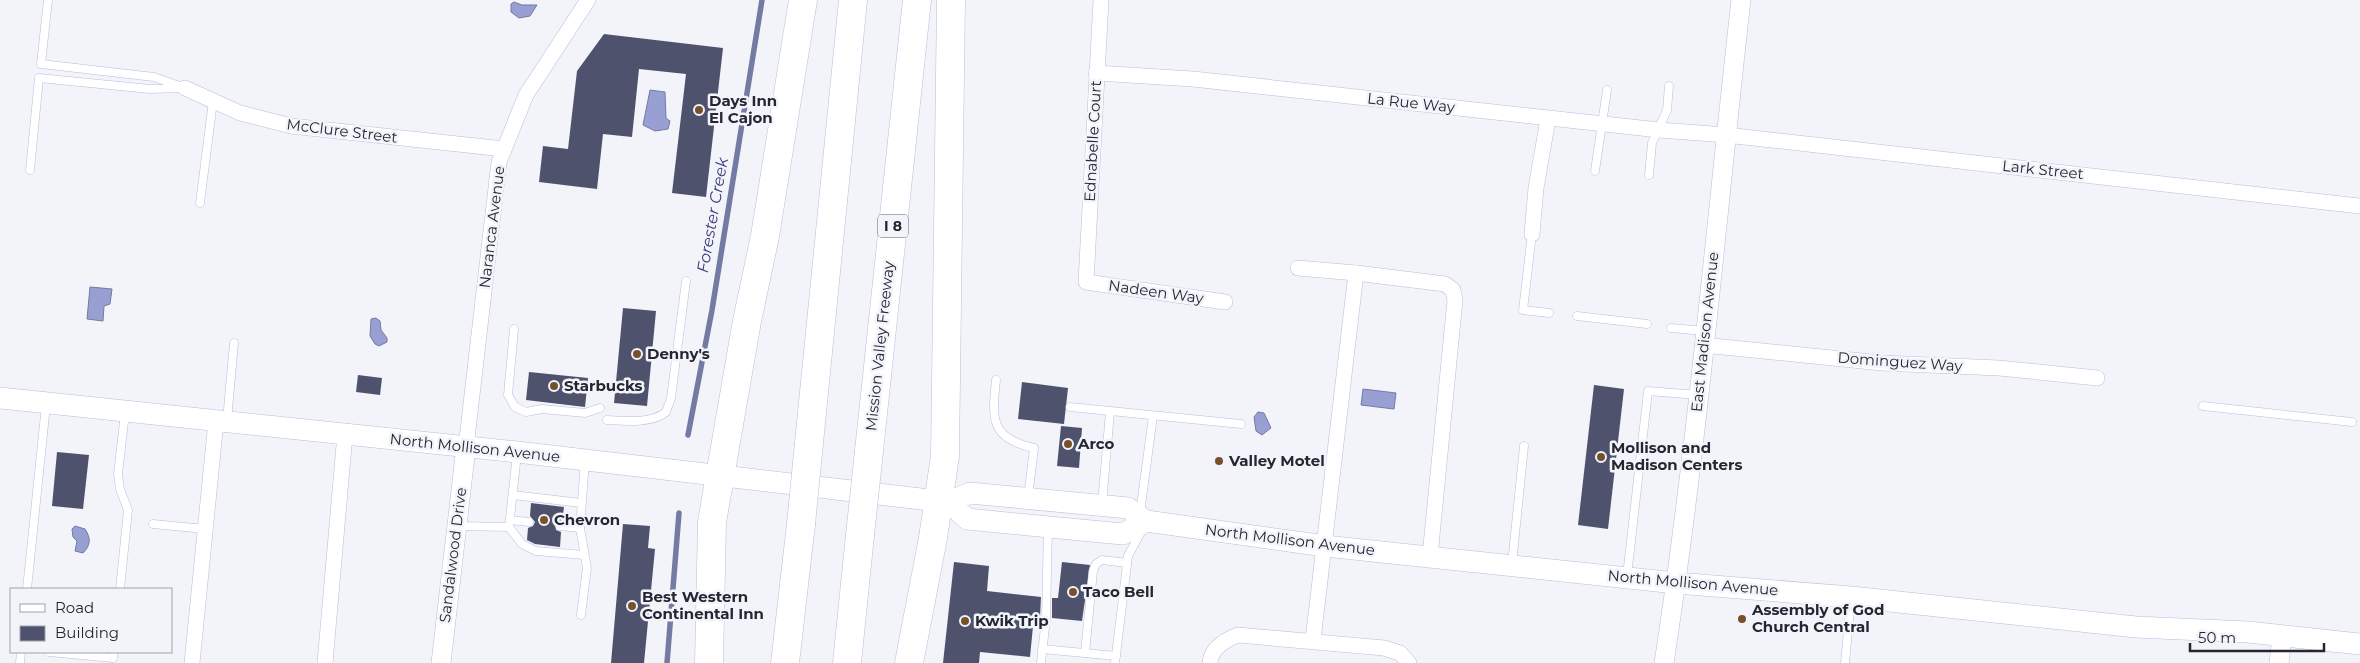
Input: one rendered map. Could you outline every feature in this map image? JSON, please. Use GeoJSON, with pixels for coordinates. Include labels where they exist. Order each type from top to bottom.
{"type":"FeatureCollection","features":[{"type":"Feature","properties":{"kind":"highway"},"geometry":{"type":"LineString","coordinates":[[709,663],[712,522],[747,321],[765,236],[804,0]]}},
{"type":"Feature","properties":{"kind":"highway"},"geometry":{"type":"LineString","coordinates":[[785,663],[801,524],[853,0]]}},
{"type":"Feature","properties":{"kind":"highway","name":"Mission Valley Freeway"},"geometry":{"type":"LineString","coordinates":[[847,663],[917,0]]}},
{"type":"Feature","properties":{"kind":"highway"},"geometry":{"type":"LineString","coordinates":[[909,663],[944,502],[951,0]]}},
{"type":"Feature","properties":{"kind":"main road","name":"North Mollison Avenue"},"geometry":{"type":"LineString","coordinates":[[0,398],[517,452],[944,502],[970,493],[1128,508],[1143,519],[1324,546],[1512,566],[1627,576],[1676,583],[1851,597],[2136,627],[2282,636],[2360,644]]}},
{"type":"Feature","properties":{"kind":"main road"},"geometry":{"type":"LineString","coordinates":[[944,502],[967,519],[1123,534],[1143,519]]}},
{"type":"Feature","properties":{"kind":"main road"},"geometry":{"type":"LineString","coordinates":[[1053,527],[1067,518],[1089,517],[1098,514],[1102,506]]}},
{"type":"Feature","properties":{"kind":"street","name":"Naranca Avenue"},"geometry":{"type":"LineString","coordinates":[[466,447],[499,162],[526,95],[588,0]]}},
{"type":"Feature","properties":{"kind":"street","name":"Ednabelle Court"},"geometry":{"type":"LineString","coordinates":[[1086,282],[1101,0]]}},
{"type":"Feature","properties":{"kind":"street","name":"East Madison Avenue"},"geometry":{"type":"LineString","coordinates":[[1664,663],[1676,583],[1698,396],[1741,0]]}},
{"type":"Feature","properties":{"kind":"street","name":"La Rue Way"},"geometry":{"type":"LineString","coordinates":[[1096,73],[1193,79],[1548,119],[1726,135]]}},
{"type":"Feature","properties":{"kind":"street","name":"McClure Street"},"geometry":{"type":"LineString","coordinates":[[185,88],[240,113],[291,126],[504,149]]}},
{"type":"Feature","properties":{"kind":"street"},"geometry":{"type":"LineString","coordinates":[[1532,234],[1536,188],[1548,119]]}},
{"type":"Feature","properties":{"kind":"street","name":"Lark Street"},"geometry":{"type":"LineString","coordinates":[[1726,135],[2360,206]]}},
{"type":"Feature","properties":{"kind":"street"},"geometry":{"type":"LineString","coordinates":[[1298,268],[1445,284],[1453,290],[1456,300],[1430,556]]}},
{"type":"Feature","properties":{"kind":"street"},"geometry":{"type":"LineString","coordinates":[[1312,640],[1356,273]]}},
{"type":"Feature","properties":{"kind":"street","name":"Nadeen Way"},"geometry":{"type":"LineString","coordinates":[[1086,282],[1225,302]]}},
{"type":"Feature","properties":{"kind":"street","name":"Dominguez Way"},"geometry":{"type":"LineString","coordinates":[[1704,338],[1882,363],[1999,368],[2097,378]]}},
{"type":"Feature","properties":{"kind":"street"},"geometry":{"type":"LineString","coordinates":[[192,663],[205,529],[221,421]]}},
{"type":"Feature","properties":{"kind":"street"},"geometry":{"type":"LineString","coordinates":[[325,663],[345,434]]}},
{"type":"Feature","properties":{"kind":"street","name":"Sandalwood Drive"},"geometry":{"type":"LineString","coordinates":[[441,663],[466,447]]}},
{"type":"Feature","properties":{"kind":"street"},"geometry":{"type":"LineString","coordinates":[[1210,663],[1210,656],[1224,640],[1238,635],[1312,640],[1384,648],[1400,653],[1409,663]]}},
{"type":"Feature","properties":{"kind":"street"},"geometry":{"type":"LineString","coordinates":[[2279,663],[2282,636]]}},
{"type":"Feature","properties":{"kind":"lane"},"geometry":{"type":"LineString","coordinates":[[48,0],[41,64],[154,77],[185,88]]}},
{"type":"Feature","properties":{"kind":"lane"},"geometry":{"type":"LineString","coordinates":[[30,170],[39,78],[150,89],[185,88]]}},
{"type":"Feature","properties":{"kind":"lane"},"geometry":{"type":"LineString","coordinates":[[1649,175],[1652,144],[1667,110],[1670,86]]}},
{"type":"Feature","properties":{"kind":"lane"},"geometry":{"type":"LineString","coordinates":[[1596,171],[1607,90]]}},
{"type":"Feature","properties":{"kind":"lane"},"geometry":{"type":"LineString","coordinates":[[200,203],[213,101]]}},
{"type":"Feature","properties":{"kind":"lane"},"geometry":{"type":"LineString","coordinates":[[1532,234],[1524,310],[1549,313]]}},
{"type":"Feature","properties":{"kind":"lane"},"geometry":{"type":"LineString","coordinates":[[607,420],[623,422],[655,418],[666,412],[671,398],[686,281]]}},
{"type":"Feature","properties":{"kind":"lane"},"geometry":{"type":"LineString","coordinates":[[1577,316],[1647,324]]}},
{"type":"Feature","properties":{"kind":"lane"},"geometry":{"type":"LineString","coordinates":[[1671,328],[1704,338]]}},
{"type":"Feature","properties":{"kind":"lane"},"geometry":{"type":"LineString","coordinates":[[514,329],[508,395],[515,407],[526,412],[542,409],[585,413],[600,408]]}},
{"type":"Feature","properties":{"kind":"lane"},"geometry":{"type":"LineString","coordinates":[[221,421],[234,343]]}},
{"type":"Feature","properties":{"kind":"lane"},"geometry":{"type":"LineString","coordinates":[[996,380],[993,414],[998,427],[1010,441],[1034,448],[1028,498]]}},
{"type":"Feature","properties":{"kind":"lane"},"geometry":{"type":"LineString","coordinates":[[1627,576],[1648,391],[1698,396]]}},
{"type":"Feature","properties":{"kind":"lane"},"geometry":{"type":"LineString","coordinates":[[28,588],[46,403]]}},
{"type":"Feature","properties":{"kind":"lane"},"geometry":{"type":"LineString","coordinates":[[2203,406],[2352,422]]}},
{"type":"Feature","properties":{"kind":"lane"},"geometry":{"type":"LineString","coordinates":[[1070,407],[1241,424]]}},
{"type":"Feature","properties":{"kind":"lane"},"geometry":{"type":"LineString","coordinates":[[120,588],[128,510],[120,489],[118,474],[125,411]]}},
{"type":"Feature","properties":{"kind":"lane"},"geometry":{"type":"LineString","coordinates":[[1102,506],[1110,412]]}},
{"type":"Feature","properties":{"kind":"lane"},"geometry":{"type":"LineString","coordinates":[[1042,649],[1086,653],[1116,660],[1127,563],[1143,519],[1153,416]]}},
{"type":"Feature","properties":{"kind":"lane"},"geometry":{"type":"LineString","coordinates":[[1512,566],[1524,446]]}},
{"type":"Feature","properties":{"kind":"lane"},"geometry":{"type":"LineString","coordinates":[[517,452],[510,524],[522,544],[536,551],[584,555]]}},
{"type":"Feature","properties":{"kind":"lane"},"geometry":{"type":"LineString","coordinates":[[581,615],[587,568],[580,528],[585,460]]}},
{"type":"Feature","properties":{"kind":"lane"},"geometry":{"type":"LineString","coordinates":[[513,495],[581,503]]}},
{"type":"Feature","properties":{"kind":"lane"},"geometry":{"type":"LineString","coordinates":[[456,526],[529,522]]}},
{"type":"Feature","properties":{"kind":"lane"},"geometry":{"type":"LineString","coordinates":[[153,524],[205,529]]}},
{"type":"Feature","properties":{"kind":"lane"},"geometry":{"type":"LineString","coordinates":[[560,526],[580,528]]}},
{"type":"Feature","properties":{"kind":"lane"},"geometry":{"type":"LineString","coordinates":[[1041,663],[1053,527]]}},
{"type":"Feature","properties":{"kind":"lane"},"geometry":{"type":"LineString","coordinates":[[1086,653],[1093,571],[1096,564],[1102,560],[1127,563]]}},
{"type":"Feature","properties":{"kind":"lane"},"geometry":{"type":"LineString","coordinates":[[1845,663],[1851,597]]}},
{"type":"Feature","properties":{"kind":"lane"},"geometry":{"type":"LineString","coordinates":[[60,653],[112,658],[113,653]]}},
{"type":"Feature","properties":{"kind":"water"},"geometry":{"type":"Polygon","coordinates":[[[514,2],[522,5],[537,5],[530,16],[519,18],[511,12],[511,4],[514,2]]]}},
{"type":"Feature","properties":{"kind":"water"},"geometry":{"type":"Polygon","coordinates":[[[650,90],[665,92],[666,118],[670,121],[668,129],[655,131],[643,125],[650,90]]]}},
{"type":"Feature","properties":{"kind":"water"},"geometry":{"type":"Polygon","coordinates":[[[90,287],[112,289],[110,304],[104,306],[103,321],[87,319],[90,287]]]}},
{"type":"Feature","properties":{"kind":"water"},"geometry":{"type":"Polygon","coordinates":[[[376,318],[380,321],[381,330],[387,338],[387,342],[379,346],[375,344],[370,336],[371,319],[376,318]]]}},
{"type":"Feature","properties":{"kind":"water"},"geometry":{"type":"Polygon","coordinates":[[[1363,389],[1396,393],[1394,409],[1361,405],[1363,389]]]}},
{"type":"Feature","properties":{"kind":"water"},"geometry":{"type":"Polygon","coordinates":[[[1258,412],[1264,413],[1271,428],[1262,435],[1256,431],[1254,417],[1258,412]]]}},
{"type":"Feature","properties":{"kind":"water"},"geometry":{"type":"Polygon","coordinates":[[[75,526],[85,529],[88,535],[89,544],[83,553],[75,551],[77,541],[73,537],[72,529],[75,526]]]}},
{"type":"Feature","properties":{"kind":"building","name":"Days Inn El Cajon"},"geometry":{"type":"Polygon","coordinates":[[[604,34],[723,48],[706,197],[672,193],[686,74],[639,69],[632,137],[603,134],[597,189],[539,182],[543,146],[568,149],[577,71],[604,34]]]}},
{"type":"Feature","properties":{"kind":"building"},"geometry":{"type":"Polygon","coordinates":[[[623,308],[656,311],[647,406],[614,403],[623,308]]]}},
{"type":"Feature","properties":{"kind":"building"},"geometry":{"type":"Polygon","coordinates":[[[529,372],[588,378],[585,407],[526,400],[529,372]]]}},
{"type":"Feature","properties":{"kind":"building"},"geometry":{"type":"Polygon","coordinates":[[[358,375],[382,378],[380,395],[356,392],[358,375]]]}},
{"type":"Feature","properties":{"kind":"building"},"geometry":{"type":"Polygon","coordinates":[[[1022,382],[1068,388],[1064,424],[1018,419],[1022,382]]]}},
{"type":"Feature","properties":{"kind":"building","name":"Mollison and Madison Centers"},"geometry":{"type":"Polygon","coordinates":[[[1594,385],[1624,389],[1608,529],[1578,525],[1594,385]]]}},
{"type":"Feature","properties":{"kind":"building"},"geometry":{"type":"Polygon","coordinates":[[[1061,426],[1082,428],[1079,468],[1057,466],[1061,426]]]}},
{"type":"Feature","properties":{"kind":"building"},"geometry":{"type":"Polygon","coordinates":[[[57,452],[89,455],[83,509],[52,506],[57,452]]]}},
{"type":"Feature","properties":{"kind":"building"},"geometry":{"type":"Polygon","coordinates":[[[531,503],[564,507],[562,521],[557,521],[555,525],[556,530],[561,532],[560,547],[535,544],[527,540],[528,528],[533,526],[535,522],[530,516],[531,503]]]}},
{"type":"Feature","properties":{"kind":"building","name":"Best Western Continental Inn"},"geometry":{"type":"Polygon","coordinates":[[[623,524],[650,526],[648,548],[655,549],[644,663],[611,663],[623,524]]]}},
{"type":"Feature","properties":{"kind":"building"},"geometry":{"type":"Polygon","coordinates":[[[954,562],[989,566],[987,591],[1041,597],[1040,617],[1034,616],[1030,657],[980,652],[979,663],[943,663],[954,562]]]}},
{"type":"Feature","properties":{"kind":"building","name":"Taco Bell"},"geometry":{"type":"Polygon","coordinates":[[[1062,562],[1090,565],[1082,621],[1052,618],[1052,598],[1058,598],[1062,562]]]}},
{"type":"Feature","properties":{"kind":"waterway","name":"Forester Creek"},"geometry":{"type":"LineString","coordinates":[[688,435],[712,310],[762,0]]}},
{"type":"Feature","properties":{"kind":"waterway","name":"Forester Creek"},"geometry":{"type":"LineString","coordinates":[[667,663],[679,513]]}},
{"type":"Feature","properties":{"kind":"place","name":"Days Inn El Cajon"},"geometry":{"type":"Point","coordinates":[699,110]}},
{"type":"Feature","properties":{"kind":"place","name":"Denny's"},"geometry":{"type":"Point","coordinates":[637,354]}},
{"type":"Feature","properties":{"kind":"place","name":"Starbucks"},"geometry":{"type":"Point","coordinates":[554,386]}},
{"type":"Feature","properties":{"kind":"place","name":"Arco"},"geometry":{"type":"Point","coordinates":[1068,444]}},
{"type":"Feature","properties":{"kind":"place","name":"Mollison and Madison Centers"},"geometry":{"type":"Point","coordinates":[1601,457]}},
{"type":"Feature","properties":{"kind":"place","name":"Valley Motel"},"geometry":{"type":"Point","coordinates":[1219,461]}},
{"type":"Feature","properties":{"kind":"place","name":"Chevron"},"geometry":{"type":"Point","coordinates":[544,520]}},
{"type":"Feature","properties":{"kind":"place","name":"Taco Bell"},"geometry":{"type":"Point","coordinates":[1073,592]}},
{"type":"Feature","properties":{"kind":"place","name":"Best Western Continental Inn"},"geometry":{"type":"Point","coordinates":[632,606]}},
{"type":"Feature","properties":{"kind":"place","name":"Assembly of God Church Central"},"geometry":{"type":"Point","coordinates":[1742,619]}},
{"type":"Feature","properties":{"kind":"place","name":"Kwik Trip"},"geometry":{"type":"Point","coordinates":[965,621]}}]}
